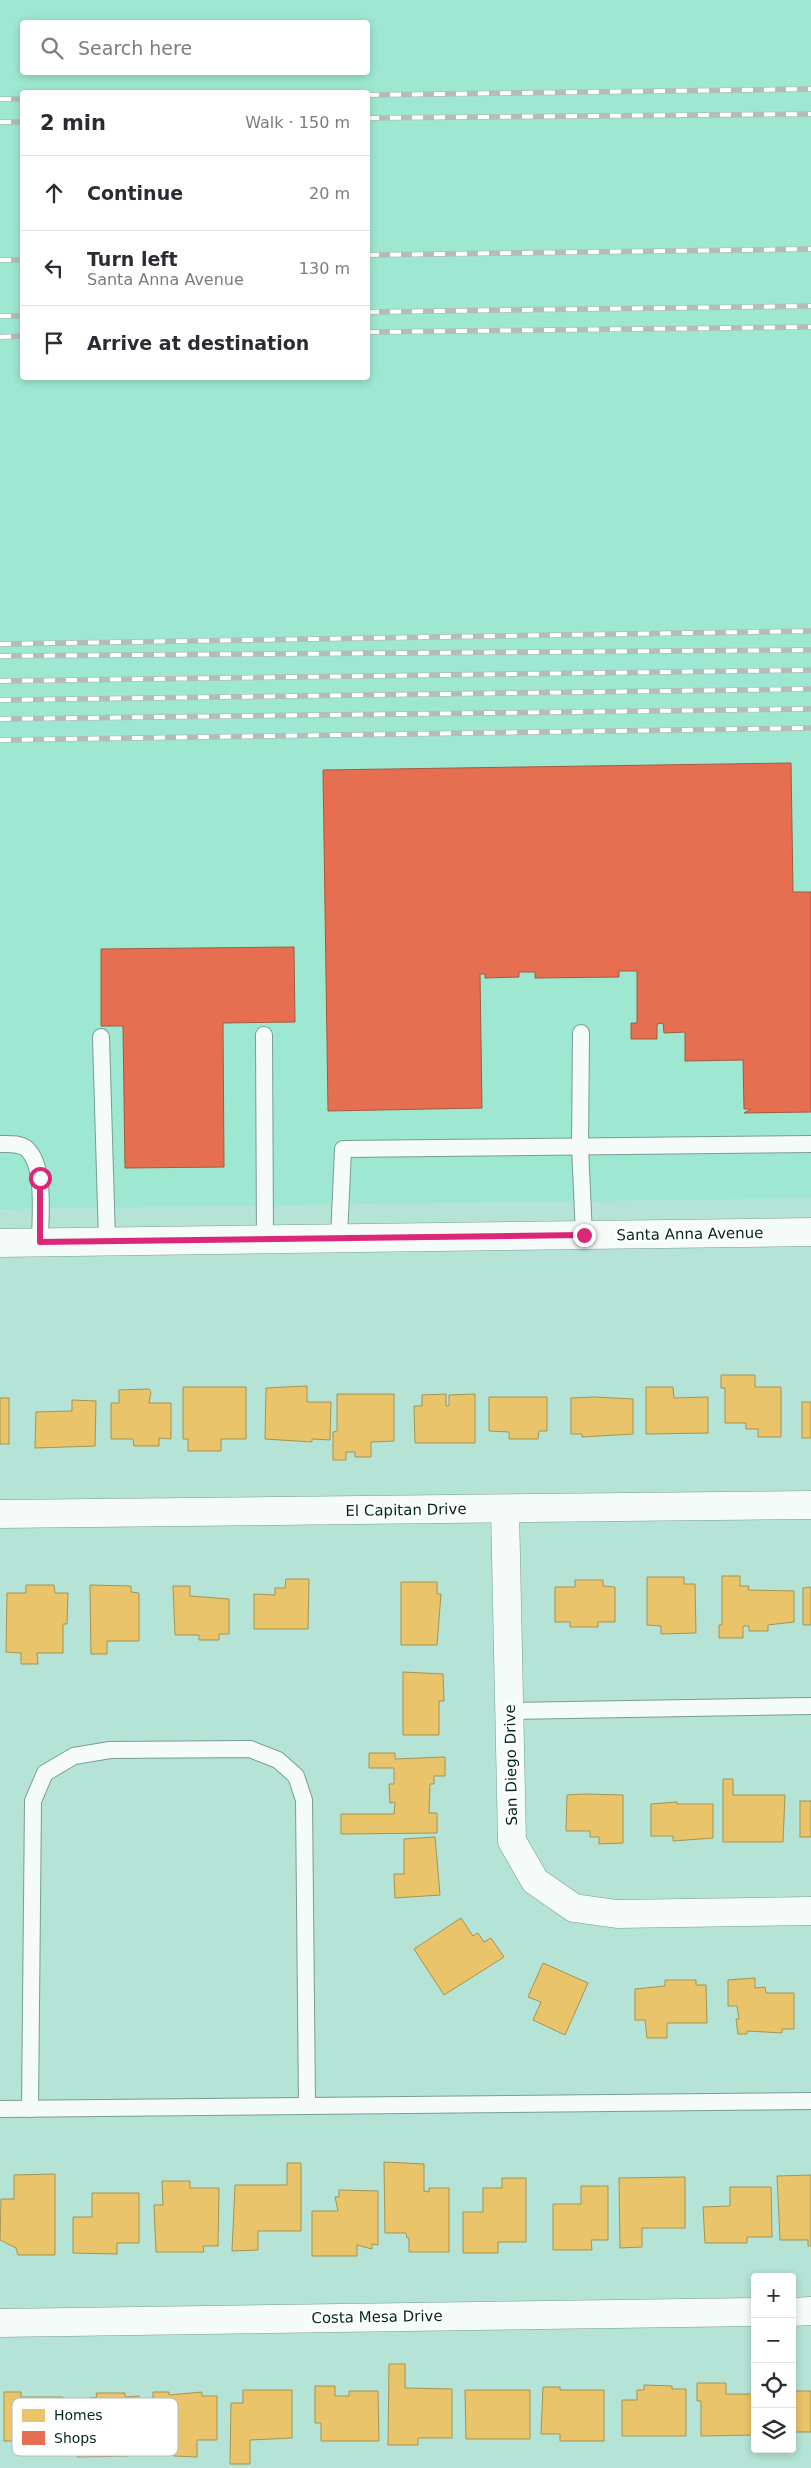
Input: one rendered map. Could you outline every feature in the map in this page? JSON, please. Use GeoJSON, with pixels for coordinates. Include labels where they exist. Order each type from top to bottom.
{"type":"FeatureCollection","features":[{"type":"Feature","properties":{"kind":"street","name":"Santa Anna Avenue"},"geometry":{"type":"LineString","coordinates":[[0,1242],[811,1232]]}},
{"type":"Feature","properties":{"kind":"street","name":"El Capitan Drive"},"geometry":{"type":"LineString","coordinates":[[0,1514],[811,1505]]}},
{"type":"Feature","properties":{"kind":"street","name":"San Diego Drive"},"geometry":{"type":"LineString","coordinates":[[504,1509],[512,1840],[535,1881],[574,1908],[617,1914],[811,1911]]}},
{"type":"Feature","properties":{"kind":"street","name":"Costa Mesa Drive"},"geometry":{"type":"LineString","coordinates":[[0,2323],[751,2312]]}},
{"type":"Feature","properties":{"kind":"street"},"geometry":{"type":"LineString","coordinates":[[796,2312],[811,2312]]}},
{"type":"Feature","properties":{"kind":"lane"},"geometry":{"type":"LineString","coordinates":[[581,1033],[580,1147],[584,1235]]}},
{"type":"Feature","properties":{"kind":"lane"},"geometry":{"type":"LineString","coordinates":[[264,1035],[265,1239]]}},
{"type":"Feature","properties":{"kind":"lane"},"geometry":{"type":"LineString","coordinates":[[101,1036],[108,1241]]}},
{"type":"Feature","properties":{"kind":"lane"},"geometry":{"type":"LineString","coordinates":[[0,1144],[14,1144],[26,1149],[33,1160],[40,1178],[40,1242]]}},
{"type":"Feature","properties":{"kind":"lane"},"geometry":{"type":"LineString","coordinates":[[340,1238],[343,1150],[811,1144]]}},
{"type":"Feature","properties":{"kind":"lane"},"geometry":{"type":"LineString","coordinates":[[509,1711],[811,1706]]}},
{"type":"Feature","properties":{"kind":"lane"},"geometry":{"type":"LineString","coordinates":[[30,2109],[33,1801],[45,1773],[74,1756],[120,1750],[250,1749],[278,1760],[296,1776],[304,1800],[307,2106]]}},
{"type":"Feature","properties":{"kind":"lane"},"geometry":{"type":"LineString","coordinates":[[0,2110],[811,2101]]}},
{"type":"Feature","properties":{"kind":"shaded area"},"geometry":{"type":"Polygon","coordinates":[[[0,0],[811,0],[811,1198],[0,1209],[0,0]]]}},
{"type":"Feature","properties":{"kind":"building: Homes"},"geometry":{"type":"Polygon","coordinates":[[[721,1375],[755,1375],[755,1387],[781,1387],[781,1437],[758,1437],[758,1429],[746,1429],[746,1423],[725,1423],[725,1388],[721,1388],[721,1375]]]}},
{"type":"Feature","properties":{"kind":"building: Homes"},"geometry":{"type":"Polygon","coordinates":[[[307,1386],[307,1402],[331,1402],[330,1440],[312,1439],[312,1442],[265,1439],[266,1388],[307,1386]]]}},
{"type":"Feature","properties":{"kind":"building: Homes"},"geometry":{"type":"Polygon","coordinates":[[[183,1387],[246,1387],[246,1439],[221,1439],[221,1451],[188,1451],[188,1439],[183,1439],[183,1387]]]}},
{"type":"Feature","properties":{"kind":"building: Homes"},"geometry":{"type":"Polygon","coordinates":[[[646,1387],[673,1387],[674,1398],[708,1397],[708,1433],[646,1434],[646,1387]]]}},
{"type":"Feature","properties":{"kind":"building: Homes"},"geometry":{"type":"Polygon","coordinates":[[[149,1389],[151,1392],[149,1403],[171,1403],[171,1439],[159,1438],[159,1446],[134,1446],[133,1439],[111,1439],[111,1403],[119,1403],[119,1390],[149,1389]]]}},
{"type":"Feature","properties":{"kind":"building: Homes"},"geometry":{"type":"Polygon","coordinates":[[[337,1394],[394,1394],[394,1441],[371,1442],[371,1457],[355,1457],[355,1452],[346,1452],[346,1460],[333,1460],[333,1432],[337,1431],[337,1394]]]}},
{"type":"Feature","properties":{"kind":"building: Homes"},"geometry":{"type":"Polygon","coordinates":[[[446,1394],[446,1406],[449,1406],[449,1395],[475,1394],[475,1443],[415,1443],[414,1406],[422,1406],[422,1395],[446,1394]]]}},
{"type":"Feature","properties":{"kind":"building: Homes"},"geometry":{"type":"Polygon","coordinates":[[[489,1397],[547,1397],[547,1431],[539,1431],[538,1439],[509,1439],[509,1432],[489,1431],[489,1397]]]}},
{"type":"Feature","properties":{"kind":"building: Homes"},"geometry":{"type":"Polygon","coordinates":[[[0,1398],[9,1398],[9,1444],[0,1444],[0,1398]]]}},
{"type":"Feature","properties":{"kind":"building: Homes"},"geometry":{"type":"Polygon","coordinates":[[[571,1398],[633,1399],[633,1434],[582,1437],[582,1434],[571,1434],[571,1398]]]}},
{"type":"Feature","properties":{"kind":"building: Homes"},"geometry":{"type":"Polygon","coordinates":[[[72,1400],[96,1401],[95,1446],[35,1448],[36,1412],[72,1411],[72,1400]]]}},
{"type":"Feature","properties":{"kind":"building: Homes"},"geometry":{"type":"Polygon","coordinates":[[[802,1402],[811,1402],[811,1438],[802,1438],[802,1402]]]}},
{"type":"Feature","properties":{"kind":"building: Homes"},"geometry":{"type":"Polygon","coordinates":[[[722,1576],[740,1576],[740,1586],[749,1586],[748,1590],[794,1591],[794,1622],[768,1625],[768,1631],[749,1631],[749,1626],[743,1626],[743,1638],[719,1638],[719,1625],[722,1625],[722,1576]]]}},
{"type":"Feature","properties":{"kind":"building: Homes"},"geometry":{"type":"Polygon","coordinates":[[[647,1577],[684,1577],[684,1584],[695,1584],[696,1633],[661,1634],[661,1626],[647,1625],[647,1577]]]}},
{"type":"Feature","properties":{"kind":"building: Homes"},"geometry":{"type":"Polygon","coordinates":[[[286,1579],[309,1579],[308,1629],[254,1629],[254,1594],[275,1595],[275,1588],[285,1588],[286,1579]]]}},
{"type":"Feature","properties":{"kind":"building: Homes"},"geometry":{"type":"Polygon","coordinates":[[[575,1580],[603,1580],[603,1586],[615,1587],[615,1622],[598,1622],[598,1627],[570,1627],[570,1622],[555,1622],[555,1587],[575,1587],[575,1580]]]}},
{"type":"Feature","properties":{"kind":"building: Homes"},"geometry":{"type":"Polygon","coordinates":[[[401,1582],[437,1582],[437,1594],[441,1594],[437,1645],[401,1645],[401,1582]]]}},
{"type":"Feature","properties":{"kind":"building: Homes"},"geometry":{"type":"Polygon","coordinates":[[[26,1585],[54,1585],[55,1593],[68,1593],[67,1624],[63,1624],[63,1653],[37,1653],[38,1664],[21,1664],[21,1653],[6,1652],[7,1593],[26,1593],[26,1585]]]}},
{"type":"Feature","properties":{"kind":"building: Homes"},"geometry":{"type":"Polygon","coordinates":[[[90,1585],[131,1586],[131,1592],[139,1593],[139,1641],[107,1641],[107,1654],[91,1654],[90,1585]]]}},
{"type":"Feature","properties":{"kind":"building: Homes"},"geometry":{"type":"Polygon","coordinates":[[[173,1586],[190,1586],[190,1596],[229,1599],[229,1634],[219,1634],[219,1640],[199,1640],[199,1635],[175,1635],[173,1586]]]}},
{"type":"Feature","properties":{"kind":"building: Homes"},"geometry":{"type":"Polygon","coordinates":[[[811,1587],[811,1625],[803,1625],[803,1588],[811,1587]]]}},
{"type":"Feature","properties":{"kind":"building: Homes"},"geometry":{"type":"Polygon","coordinates":[[[403,1672],[443,1674],[444,1701],[439,1701],[439,1735],[403,1735],[403,1672]]]}},
{"type":"Feature","properties":{"kind":"building: Homes"},"geometry":{"type":"Polygon","coordinates":[[[369,1753],[395,1753],[395,1759],[445,1757],[445,1776],[434,1776],[434,1784],[430,1784],[429,1813],[437,1813],[437,1833],[341,1834],[341,1814],[394,1814],[395,1802],[390,1803],[389,1784],[394,1784],[394,1768],[369,1768],[369,1753]]]}},
{"type":"Feature","properties":{"kind":"building: Homes"},"geometry":{"type":"Polygon","coordinates":[[[723,1779],[733,1779],[733,1795],[785,1795],[783,1842],[723,1842],[723,1779]]]}},
{"type":"Feature","properties":{"kind":"building: Homes"},"geometry":{"type":"Polygon","coordinates":[[[567,1795],[623,1795],[623,1843],[599,1844],[599,1837],[590,1837],[590,1831],[566,1831],[567,1795]]]}},
{"type":"Feature","properties":{"kind":"building: Homes"},"geometry":{"type":"Polygon","coordinates":[[[800,1801],[811,1801],[811,1837],[800,1837],[800,1801]]]}},
{"type":"Feature","properties":{"kind":"building: Homes"},"geometry":{"type":"Polygon","coordinates":[[[677,1802],[677,1804],[713,1804],[713,1838],[673,1841],[673,1836],[651,1836],[651,1804],[677,1802]]]}},
{"type":"Feature","properties":{"kind":"building: Homes"},"geometry":{"type":"Polygon","coordinates":[[[435,1837],[440,1895],[395,1898],[394,1874],[404,1874],[404,1839],[435,1837]]]}},
{"type":"Feature","properties":{"kind":"building: Homes"},"geometry":{"type":"Polygon","coordinates":[[[461,1918],[473,1936],[478,1933],[484,1942],[491,1938],[504,1957],[444,1995],[414,1949],[461,1918]]]}},
{"type":"Feature","properties":{"kind":"building: Homes"},"geometry":{"type":"Polygon","coordinates":[[[543,1963],[588,1983],[565,2035],[533,2020],[541,2002],[528,1997],[543,1963]]]}},
{"type":"Feature","properties":{"kind":"building: Homes"},"geometry":{"type":"Polygon","coordinates":[[[755,1978],[755,1988],[765,1987],[766,1993],[794,1993],[794,2029],[782,2029],[782,2033],[747,2031],[747,2034],[738,2034],[736,2019],[739,2019],[737,2006],[728,2006],[728,1980],[755,1978]]]}},
{"type":"Feature","properties":{"kind":"building: Homes"},"geometry":{"type":"Polygon","coordinates":[[[665,1980],[696,1980],[696,1985],[706,1985],[707,2023],[667,2023],[667,2038],[647,2038],[645,2020],[635,2020],[635,1989],[665,1986],[665,1980]]]}},
{"type":"Feature","properties":{"kind":"building: Homes"},"geometry":{"type":"Polygon","coordinates":[[[384,2162],[424,2164],[424,2191],[429,2192],[429,2188],[449,2188],[449,2252],[409,2252],[409,2238],[407,2238],[406,2233],[385,2233],[384,2162]]]}},
{"type":"Feature","properties":{"kind":"building: Homes"},"geometry":{"type":"Polygon","coordinates":[[[287,2163],[301,2163],[301,2231],[258,2231],[258,2250],[232,2251],[235,2185],[287,2185],[287,2163]]]}},
{"type":"Feature","properties":{"kind":"building: Homes"},"geometry":{"type":"Polygon","coordinates":[[[55,2174],[55,2255],[18,2255],[16,2248],[0,2240],[1,2199],[14,2199],[14,2175],[55,2174]]]}},
{"type":"Feature","properties":{"kind":"building: Homes"},"geometry":{"type":"Polygon","coordinates":[[[811,2175],[811,2246],[808,2246],[808,2240],[780,2240],[777,2176],[811,2175]]]}},
{"type":"Feature","properties":{"kind":"building: Homes"},"geometry":{"type":"Polygon","coordinates":[[[685,2177],[685,2228],[642,2228],[642,2247],[620,2248],[619,2178],[685,2177]]]}},
{"type":"Feature","properties":{"kind":"building: Homes"},"geometry":{"type":"Polygon","coordinates":[[[502,2178],[526,2178],[526,2242],[498,2242],[498,2253],[463,2253],[463,2212],[483,2212],[483,2188],[502,2188],[502,2178]]]}},
{"type":"Feature","properties":{"kind":"building: Homes"},"geometry":{"type":"Polygon","coordinates":[[[162,2181],[190,2181],[190,2188],[219,2188],[218,2246],[203,2246],[204,2252],[156,2252],[154,2205],[163,2205],[162,2181]]]}},
{"type":"Feature","properties":{"kind":"building: Homes"},"geometry":{"type":"Polygon","coordinates":[[[581,2186],[608,2186],[608,2240],[591,2240],[592,2250],[553,2250],[553,2204],[581,2204],[581,2186]]]}},
{"type":"Feature","properties":{"kind":"building: Homes"},"geometry":{"type":"Polygon","coordinates":[[[730,2187],[771,2187],[772,2237],[747,2237],[747,2243],[705,2243],[703,2207],[730,2206],[730,2187]]]}},
{"type":"Feature","properties":{"kind":"building: Homes"},"geometry":{"type":"Polygon","coordinates":[[[339,2190],[378,2191],[378,2245],[372,2244],[372,2249],[357,2245],[357,2256],[312,2256],[312,2211],[338,2211],[335,2197],[339,2197],[339,2190]]]}},
{"type":"Feature","properties":{"kind":"building: Homes"},"geometry":{"type":"Polygon","coordinates":[[[92,2193],[139,2193],[139,2243],[117,2243],[117,2254],[73,2253],[73,2217],[92,2217],[92,2193]]]}},
{"type":"Feature","properties":{"kind":"building: Homes"},"geometry":{"type":"Polygon","coordinates":[[[389,2364],[405,2364],[405,2388],[452,2389],[452,2438],[418,2438],[418,2445],[388,2445],[389,2364]]]}},
{"type":"Feature","properties":{"kind":"building: Homes"},"geometry":{"type":"Polygon","coordinates":[[[697,2383],[726,2383],[726,2394],[751,2394],[751,2435],[701,2436],[701,2401],[697,2401],[697,2383]]]}},
{"type":"Feature","properties":{"kind":"building: Homes"},"geometry":{"type":"Polygon","coordinates":[[[644,2385],[672,2386],[672,2389],[686,2389],[686,2436],[622,2436],[622,2400],[637,2400],[637,2390],[644,2390],[644,2385]]]}},
{"type":"Feature","properties":{"kind":"building: Homes"},"geometry":{"type":"Polygon","coordinates":[[[315,2386],[335,2386],[335,2396],[349,2396],[349,2391],[378,2391],[379,2441],[321,2441],[321,2423],[315,2423],[315,2386]]]}},
{"type":"Feature","properties":{"kind":"building: Homes"},"geometry":{"type":"Polygon","coordinates":[[[543,2387],[560,2387],[560,2390],[604,2390],[604,2441],[560,2441],[560,2434],[541,2434],[543,2387]]]}},
{"type":"Feature","properties":{"kind":"building: Homes"},"geometry":{"type":"Polygon","coordinates":[[[243,2390],[292,2390],[292,2438],[250,2440],[250,2464],[230,2464],[231,2403],[243,2403],[243,2390]]]}},
{"type":"Feature","properties":{"kind":"building: Homes"},"geometry":{"type":"Polygon","coordinates":[[[465,2390],[530,2390],[530,2439],[466,2439],[465,2390]]]}},
{"type":"Feature","properties":{"kind":"building: Homes"},"geometry":{"type":"Polygon","coordinates":[[[796,2391],[811,2391],[811,2432],[796,2432],[796,2391]]]}},
{"type":"Feature","properties":{"kind":"building: Homes"},"geometry":{"type":"Polygon","coordinates":[[[4,2392],[21,2392],[21,2397],[63,2397],[12,2398],[12,2441],[4,2441],[4,2392]]]}},
{"type":"Feature","properties":{"kind":"building: Homes"},"geometry":{"type":"Polygon","coordinates":[[[153,2392],[169,2392],[169,2395],[202,2392],[202,2396],[217,2396],[217,2440],[197,2440],[197,2457],[174,2456],[178,2456],[178,2398],[153,2398],[153,2392]]]}},
{"type":"Feature","properties":{"kind":"building: Homes"},"geometry":{"type":"Polygon","coordinates":[[[96,2393],[125,2393],[125,2397],[139,2396],[139,2398],[90,2398],[97,2397],[96,2393]]]}},
{"type":"Feature","properties":{"kind":"building: Homes"},"geometry":{"type":"Polygon","coordinates":[[[77,2456],[128,2456],[77,2457],[77,2456]]]}},
{"type":"Feature","properties":{"kind":"building: Shops"},"geometry":{"type":"Polygon","coordinates":[[[791,763],[793,892],[811,892],[811,1112],[744,1113],[751,1109],[744,1109],[743,1060],[685,1061],[685,1032],[664,1033],[663,1023],[657,1024],[657,1039],[631,1039],[631,1023],[637,1023],[637,971],[619,971],[619,977],[535,978],[535,972],[519,972],[519,977],[485,978],[485,974],[480,974],[482,1108],[328,1111],[323,770],[791,763]]]}},
{"type":"Feature","properties":{"kind":"building: Shops"},"geometry":{"type":"Polygon","coordinates":[[[294,947],[295,1022],[223,1023],[224,1167],[125,1168],[123,1026],[101,1026],[101,949],[294,947]]]}},
{"type":"Feature","properties":{"kind":"railway"},"geometry":{"type":"LineString","coordinates":[[370,95],[811,89]]}},
{"type":"Feature","properties":{"kind":"railway"},"geometry":{"type":"LineString","coordinates":[[0,99],[20,99]]}},
{"type":"Feature","properties":{"kind":"railway"},"geometry":{"type":"LineString","coordinates":[[370,118],[811,114]]}},
{"type":"Feature","properties":{"kind":"railway"},"geometry":{"type":"LineString","coordinates":[[0,122],[20,122]]}},
{"type":"Feature","properties":{"kind":"railway"},"geometry":{"type":"LineString","coordinates":[[370,255],[811,249]]}},
{"type":"Feature","properties":{"kind":"railway"},"geometry":{"type":"LineString","coordinates":[[0,260],[20,260]]}},
{"type":"Feature","properties":{"kind":"railway"},"geometry":{"type":"LineString","coordinates":[[370,312],[811,306]]}},
{"type":"Feature","properties":{"kind":"railway"},"geometry":{"type":"LineString","coordinates":[[0,316],[20,316]]}},
{"type":"Feature","properties":{"kind":"railway"},"geometry":{"type":"LineString","coordinates":[[370,332],[811,327]]}},
{"type":"Feature","properties":{"kind":"railway"},"geometry":{"type":"LineString","coordinates":[[0,337],[20,336]]}},
{"type":"Feature","properties":{"kind":"railway"},"geometry":{"type":"LineString","coordinates":[[0,644],[811,631]]}},
{"type":"Feature","properties":{"kind":"railway"},"geometry":{"type":"LineString","coordinates":[[0,656],[811,650]]}},
{"type":"Feature","properties":{"kind":"railway"},"geometry":{"type":"LineString","coordinates":[[0,681],[811,670]]}},
{"type":"Feature","properties":{"kind":"railway"},"geometry":{"type":"LineString","coordinates":[[0,700],[811,689]]}},
{"type":"Feature","properties":{"kind":"railway"},"geometry":{"type":"LineString","coordinates":[[0,719],[811,709]]}},
{"type":"Feature","properties":{"kind":"railway"},"geometry":{"type":"LineString","coordinates":[[0,740],[811,728]]}},
{"type":"Feature","properties":{"kind":"route"},"geometry":{"type":"LineString","coordinates":[[40,1178],[40,1242],[584,1235]]}}]}
